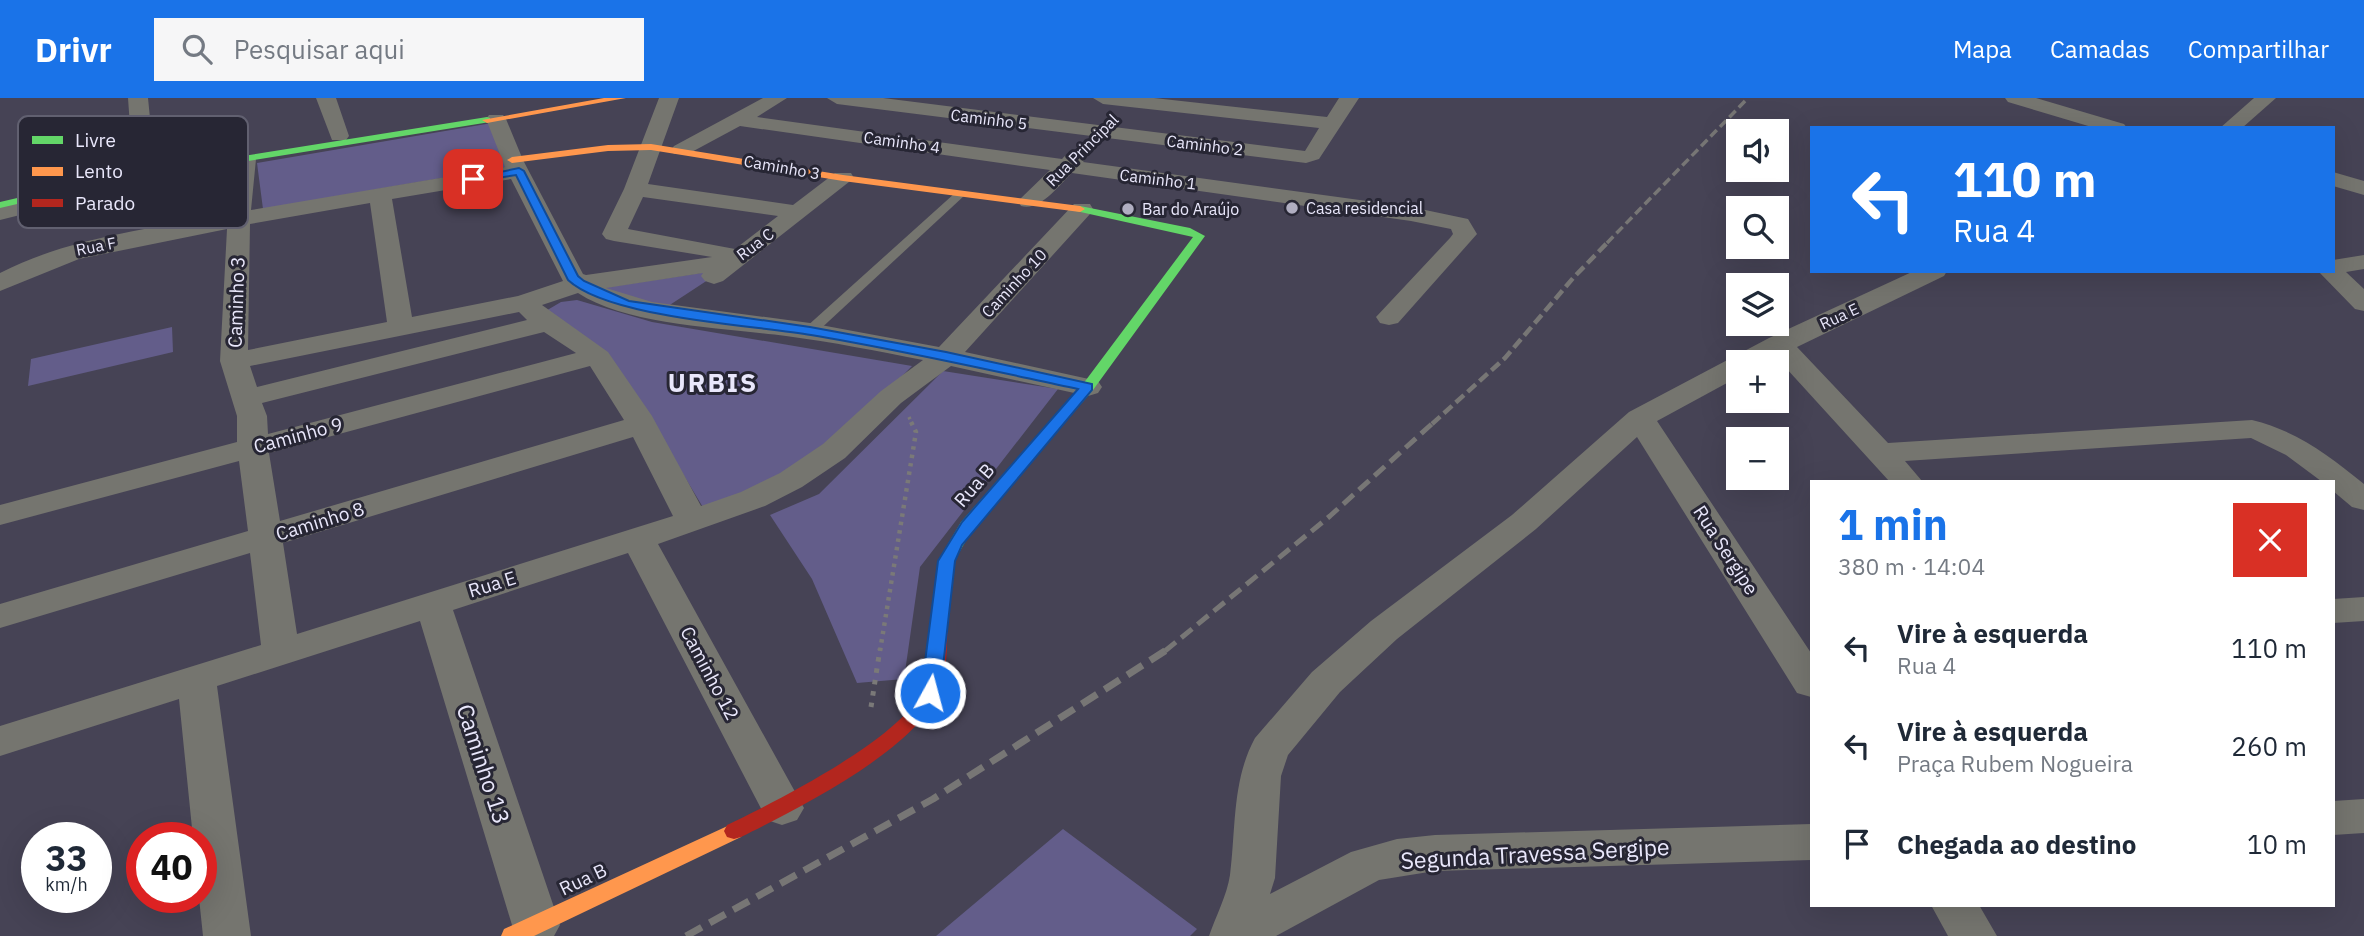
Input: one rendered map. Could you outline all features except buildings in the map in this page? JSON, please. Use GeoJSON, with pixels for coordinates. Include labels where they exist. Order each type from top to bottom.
{"type":"FeatureCollection","features":[{"type":"Feature","properties":{"kind":"street"},"geometry":{"type":"LineString","coordinates":[[138,98],[140,116]]}},
{"type":"Feature","properties":{"kind":"street"},"geometry":{"type":"LineString","coordinates":[[326,98],[339,136]]}},
{"type":"Feature","properties":{"kind":"street"},"geometry":{"type":"LineString","coordinates":[[248,161],[576,98]]}},
{"type":"Feature","properties":{"kind":"street"},"geometry":{"type":"LineString","coordinates":[[248,151],[339,136],[621,98]]}},
{"type":"Feature","properties":{"kind":"street"},"geometry":{"type":"LineString","coordinates":[[669,98],[635,189],[614,232],[616,236],[736,258]]}},
{"type":"Feature","properties":{"kind":"street"},"geometry":{"type":"LineString","coordinates":[[681,150],[776,98]]}},
{"type":"Feature","properties":{"kind":"street","name":"Caminho 5"},"geometry":{"type":"LineString","coordinates":[[837,98],[1100,132]]}},
{"type":"Feature","properties":{"kind":"street"},"geometry":{"type":"LineString","coordinates":[[1102,98],[1132,99],[1334,124],[1349,98]]}},
{"type":"Feature","properties":{"kind":"street"},"geometry":{"type":"LineString","coordinates":[[2015,98],[2110,126]]}},
{"type":"Feature","properties":{"kind":"street"},"geometry":{"type":"LineString","coordinates":[[2232,126],[2266,98]]}},
{"type":"Feature","properties":{"kind":"street","name":"Rua Principal"},"geometry":{"type":"LineString","coordinates":[[1029,201],[1132,99]]}},
{"type":"Feature","properties":{"kind":"street","name":"Rua C"},"geometry":{"type":"LineString","coordinates":[[669,312],[796,212],[878,138],[922,111]]}},
{"type":"Feature","properties":{"kind":"street"},"geometry":{"type":"LineString","coordinates":[[494,115],[515,165],[567,268],[579,284],[626,304],[810,331],[946,356],[1087,387]]}},
{"type":"Feature","properties":{"kind":"street","name":"Caminho 4"},"geometry":{"type":"LineString","coordinates":[[737,120],[1066,166]]}},
{"type":"Feature","properties":{"kind":"street","name":"Caminho 2"},"geometry":{"type":"LineString","coordinates":[[1100,132],[1309,157],[1334,124]]}},
{"type":"Feature","properties":{"kind":"street","name":"Caminho 3"},"geometry":{"type":"LineString","coordinates":[[515,165],[588,149],[651,147],[833,176]]}},
{"type":"Feature","properties":{"kind":"street","name":"Rua F"},"geometry":{"type":"LineString","coordinates":[[248,217],[380,195],[515,165]]}},
{"type":"Feature","properties":{"kind":"street","name":"Caminho 1"},"geometry":{"type":"LineString","coordinates":[[1066,166],[1411,214],[1454,222],[1464,228],[1465,234],[1458,243],[1389,317]]}},
{"type":"Feature","properties":{"kind":"street"},"geometry":{"type":"LineString","coordinates":[[2336,180],[2364,166]]}},
{"type":"Feature","properties":{"kind":"street","name":"Rua B"},"geometry":{"type":"LineString","coordinates":[[524,930],[782,808],[880,745],[914,718],[930,693],[946,561],[954,545],[967,525],[1087,387],[1199,236],[1190,231],[1083,209],[960,195],[833,176]]}},
{"type":"Feature","properties":{"kind":"street"},"geometry":{"type":"LineString","coordinates":[[2336,180],[2364,188]]}},
{"type":"Feature","properties":{"kind":"street"},"geometry":{"type":"LineString","coordinates":[[0,192],[18,189]]}},
{"type":"Feature","properties":{"kind":"street"},"geometry":{"type":"LineString","coordinates":[[635,189],[796,212]]}},
{"type":"Feature","properties":{"kind":"street"},"geometry":{"type":"LineString","coordinates":[[380,195],[401,329]]}},
{"type":"Feature","properties":{"kind":"street"},"geometry":{"type":"LineString","coordinates":[[0,205],[18,201]]}},
{"type":"Feature","properties":{"kind":"street"},"geometry":{"type":"LineString","coordinates":[[0,213],[18,208]]}},
{"type":"Feature","properties":{"kind":"street","name":"Caminho 10"},"geometry":{"type":"LineString","coordinates":[[946,356],[1083,209]]}},
{"type":"Feature","properties":{"kind":"street","name":"Rua F"},"geometry":{"type":"LineString","coordinates":[[0,282],[70,251],[191,228]]}},
{"type":"Feature","properties":{"kind":"street","name":"Caminho 3"},"geometry":{"type":"LineString","coordinates":[[239,228],[234,361],[247,398],[281,650]]}},
{"type":"Feature","properties":{"kind":"street"},"geometry":{"type":"LineString","coordinates":[[234,361],[524,303],[579,284],[736,258]]}},
{"type":"Feature","properties":{"kind":"street"},"geometry":{"type":"LineString","coordinates":[[2335,268],[2364,261]]}},
{"type":"Feature","properties":{"kind":"street","name":"Rua E"},"geometry":{"type":"LineString","coordinates":[[1767,350],[1931,273]]}},
{"type":"Feature","properties":{"kind":"street"},"geometry":{"type":"LineString","coordinates":[[2335,273],[2364,303]]}},
{"type":"Feature","properties":{"kind":"street"},"geometry":{"type":"LineString","coordinates":[[524,303],[546,323],[596,356],[641,425],[692,521]]}},
{"type":"Feature","properties":{"kind":"street"},"geometry":{"type":"LineString","coordinates":[[247,398],[546,323]]}},
{"type":"Feature","properties":{"kind":"street"},"geometry":{"type":"LineString","coordinates":[[1779,344],[1905,480]]}},
{"type":"Feature","properties":{"kind":"street","name":"Caminho 9"},"geometry":{"type":"LineString","coordinates":[[0,515],[596,356]]}},
{"type":"Feature","properties":{"kind":"street","name":"Rua E"},"geometry":{"type":"LineString","coordinates":[[0,741],[692,521],[753,499],[791,480],[834,451],[891,397],[946,356]]}},
{"type":"Feature","properties":{"kind":"street"},"geometry":{"type":"LineString","coordinates":[[1234,936],[1252,878],[1260,776],[1270,749],[1326,682],[1384,630],[1524,522],[1640,418],[1726,372]]}},
{"type":"Feature","properties":{"kind":"street","name":"Rua Sergipe"},"geometry":{"type":"LineString","coordinates":[[1640,418],[1810,681]]}},
{"type":"Feature","properties":{"kind":"street","name":"Caminho 8"},"geometry":{"type":"LineString","coordinates":[[0,615],[641,425]]}},
{"type":"Feature","properties":{"kind":"street"},"geometry":{"type":"LineString","coordinates":[[1881,453],[2252,429],[2263,431],[2295,447],[2364,500]]}},
{"type":"Feature","properties":{"kind":"street","name":"Caminho 12"},"geometry":{"type":"LineString","coordinates":[[638,538],[782,808]]}},
{"type":"Feature","properties":{"kind":"street","name":"Caminho 13"},"geometry":{"type":"LineString","coordinates":[[433,603],[524,930]]}},
{"type":"Feature","properties":{"kind":"street"},"geometry":{"type":"LineString","coordinates":[[2335,611],[2364,609]]}},
{"type":"Feature","properties":{"kind":"street"},"geometry":{"type":"LineString","coordinates":[[196,677],[227,936]]}},
{"type":"Feature","properties":{"kind":"street"},"geometry":{"type":"LineString","coordinates":[[2335,818],[2364,816]]}},
{"type":"Feature","properties":{"kind":"street","name":"Segunda Travessa Sergipe"},"geometry":{"type":"LineString","coordinates":[[1234,936],[1367,866],[1397,858],[1435,853],[1810,842]]}},
{"type":"Feature","properties":{"kind":"street"},"geometry":{"type":"LineString","coordinates":[[1955,907],[1973,936]]}},
{"type":"Feature","properties":{"kind":"lane"},"geometry":{"type":"LineString","coordinates":[[810,331],[960,195]]}},
{"type":"Feature","properties":{"kind":"path"},"geometry":{"type":"LineString","coordinates":[[880,745],[870,703],[916,432],[911,419],[891,397]]}},
{"type":"Feature","properties":{"kind":"shaded area"},"geometry":{"type":"Polygon","coordinates":[[[492,123],[512,166],[263,209],[257,163],[492,123]]]}},
{"type":"Feature","properties":{"kind":"shaded area"},"geometry":{"type":"Polygon","coordinates":[[[707,272],[714,276],[656,314],[595,289],[707,272]]]}},
{"type":"Feature","properties":{"kind":"shaded area"},"geometry":{"type":"Polygon","coordinates":[[[577,300],[652,322],[912,366],[836,444],[803,470],[704,509],[657,431],[544,312],[561,302],[577,300]]]}},
{"type":"Feature","properties":{"kind":"shaded area"},"geometry":{"type":"Polygon","coordinates":[[[172,327],[173,352],[28,386],[31,359],[172,327]]]}},
{"type":"Feature","properties":{"kind":"shaded area"},"geometry":{"type":"Polygon","coordinates":[[[943,371],[1058,389],[920,567],[904,679],[857,683],[812,579],[770,515],[819,494],[943,371]]]}},
{"type":"Feature","properties":{"kind":"shaded area"},"geometry":{"type":"Polygon","coordinates":[[[1063,829],[1197,929],[1190,936],[936,936],[1063,829]]]}},
{"type":"Feature","properties":{"kind":"railway"},"geometry":{"type":"LineString","coordinates":[[1607,243],[1748,98]]}},
{"type":"Feature","properties":{"kind":"railway"},"geometry":{"type":"LineString","coordinates":[[1432,424],[1505,358],[1574,277],[1609,241]]}},
{"type":"Feature","properties":{"kind":"railway"},"geometry":{"type":"LineString","coordinates":[[1165,651],[1330,516],[1434,422]]}},
{"type":"Feature","properties":{"kind":"railway"},"geometry":{"type":"LineString","coordinates":[[686,936],[933,799],[1165,651]]}},
{"type":"Feature","properties":{"kind":"traffic: fast"},"geometry":{"type":"LineString","coordinates":[[248,158],[487,120]]}},
{"type":"Feature","properties":{"kind":"traffic: fast"},"geometry":{"type":"LineString","coordinates":[[0,205],[18,201]]}},
{"type":"Feature","properties":{"kind":"traffic: fast"},"geometry":{"type":"LineString","coordinates":[[940,613],[946,561],[967,525],[1088,387],[1199,236],[1190,231],[1080,209]]}},
{"type":"Feature","properties":{"kind":"traffic: slow"},"geometry":{"type":"LineString","coordinates":[[487,120],[621,98]]}},
{"type":"Feature","properties":{"kind":"traffic: slow"},"geometry":{"type":"LineString","coordinates":[[512,160],[608,148],[651,147],[843,178],[1080,209]]}},
{"type":"Feature","properties":{"kind":"traffic: slow"},"geometry":{"type":"LineString","coordinates":[[512,936],[734,831]]}},
{"type":"Feature","properties":{"kind":"traffic: jam"},"geometry":{"type":"LineString","coordinates":[[734,831],[843,771],[899,731],[919,711],[932,685],[940,613]]}},
{"type":"Feature","properties":{"kind":"place","name":"Casa residencial"},"geometry":{"type":"Point","coordinates":[1292,208]}},
{"type":"Feature","properties":{"kind":"place","name":"Bar do Araújo"},"geometry":{"type":"Point","coordinates":[1128,209]}},
{"type":"Feature","properties":{"kind":"district","name":"URBIS"},"geometry":{"type":"Point","coordinates":[713,382]}},
{"type":"Feature","properties":{"kind":"route"},"geometry":{"type":"LineString","coordinates":[[473,179],[519,171],[573,278],[579,284],[626,304],[810,331],[946,356],[1087,387],[967,525],[954,545],[946,561],[930,693]]}}]}
